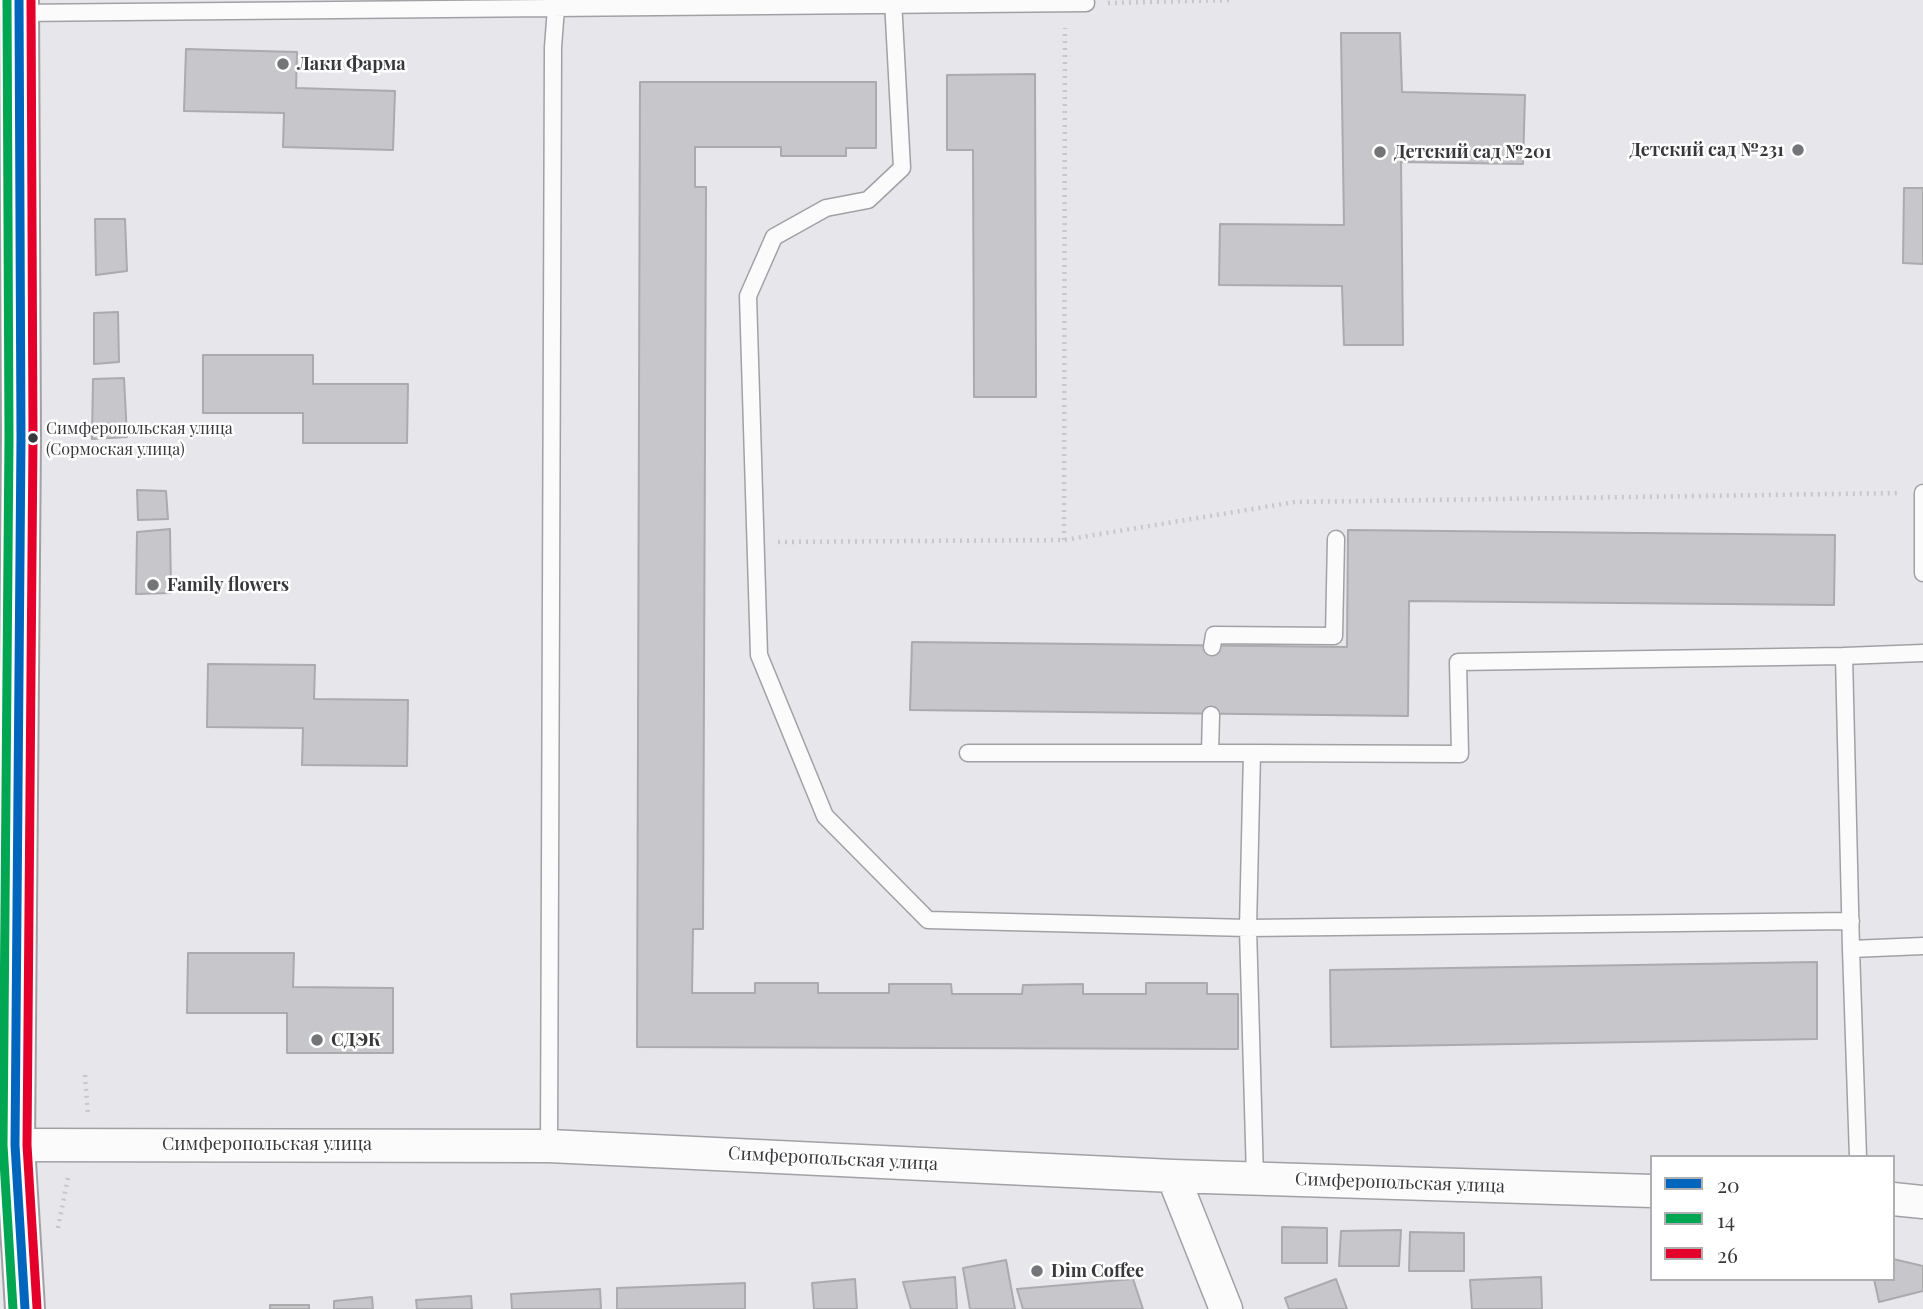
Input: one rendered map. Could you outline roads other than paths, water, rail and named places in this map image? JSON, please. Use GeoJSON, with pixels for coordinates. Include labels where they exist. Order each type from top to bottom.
{"type":"FeatureCollection","features":[{"type":"Feature","properties":{"kind":"main road"},"geometry":{"type":"LineString","coordinates":[[13,9],[21,438],[5,1151],[25,1309]]}},
{"type":"Feature","properties":{"kind":"street","name":"Симферопольская улица"},"geometry":{"type":"LineString","coordinates":[[5,1151],[549,1146],[1173,1176],[1650,1191]]}},
{"type":"Feature","properties":{"kind":"street"},"geometry":{"type":"LineString","coordinates":[[1173,1176],[1226,1309]]}},
{"type":"Feature","properties":{"kind":"street"},"geometry":{"type":"LineString","coordinates":[[1895,1199],[1923,1202]]}},
{"type":"Feature","properties":{"kind":"lane"},"geometry":{"type":"LineString","coordinates":[[13,9],[364,5],[556,8],[594,4],[1065,1],[1086,3]]}},
{"type":"Feature","properties":{"kind":"lane"},"geometry":{"type":"LineString","coordinates":[[893,3],[902,168],[868,200],[826,208],[774,237],[748,296],[758,655],[825,816],[928,920],[1248,928],[1851,921]]}},
{"type":"Feature","properties":{"kind":"lane"},"geometry":{"type":"LineString","coordinates":[[549,1146],[553,47],[556,8]]}},
{"type":"Feature","properties":{"kind":"lane"},"geometry":{"type":"LineString","coordinates":[[1923,493],[1923,573]]}},
{"type":"Feature","properties":{"kind":"lane"},"geometry":{"type":"LineString","coordinates":[[1212,647],[1214,635],[1334,636],[1336,539]]}},
{"type":"Feature","properties":{"kind":"lane"},"geometry":{"type":"LineString","coordinates":[[968,753],[1460,754],[1458,662],[1923,653]]}},
{"type":"Feature","properties":{"kind":"lane"},"geometry":{"type":"LineString","coordinates":[[1844,656],[1858,1155]]}},
{"type":"Feature","properties":{"kind":"lane"},"geometry":{"type":"LineString","coordinates":[[1210,752],[1211,715]]}},
{"type":"Feature","properties":{"kind":"lane"},"geometry":{"type":"LineString","coordinates":[[1252,753],[1248,928],[1255,1178]]}},
{"type":"Feature","properties":{"kind":"lane"},"geometry":{"type":"LineString","coordinates":[[1851,948],[1923,946]]}},
{"type":"Feature","properties":{"kind":"place","name":"Лаки Фарма"},"geometry":{"type":"Point","coordinates":[283,64]}},
{"type":"Feature","properties":{"kind":"place","name":"Детский сад №231"},"geometry":{"type":"Point","coordinates":[1798,150]}},
{"type":"Feature","properties":{"kind":"place","name":"Детский сад №201"},"geometry":{"type":"Point","coordinates":[1380,152]}},
{"type":"Feature","properties":{"kind":"place","name":"Симферопольская улица (Сормоская улица)"},"geometry":{"type":"Point","coordinates":[33,438]}},
{"type":"Feature","properties":{"kind":"place","name":"Family flowers"},"geometry":{"type":"Point","coordinates":[153,585]}},
{"type":"Feature","properties":{"kind":"place","name":"СДЭК"},"geometry":{"type":"Point","coordinates":[317,1040]}},
{"type":"Feature","properties":{"kind":"place","name":"Dim Coffee"},"geometry":{"type":"Point","coordinates":[1037,1271]}}]}
